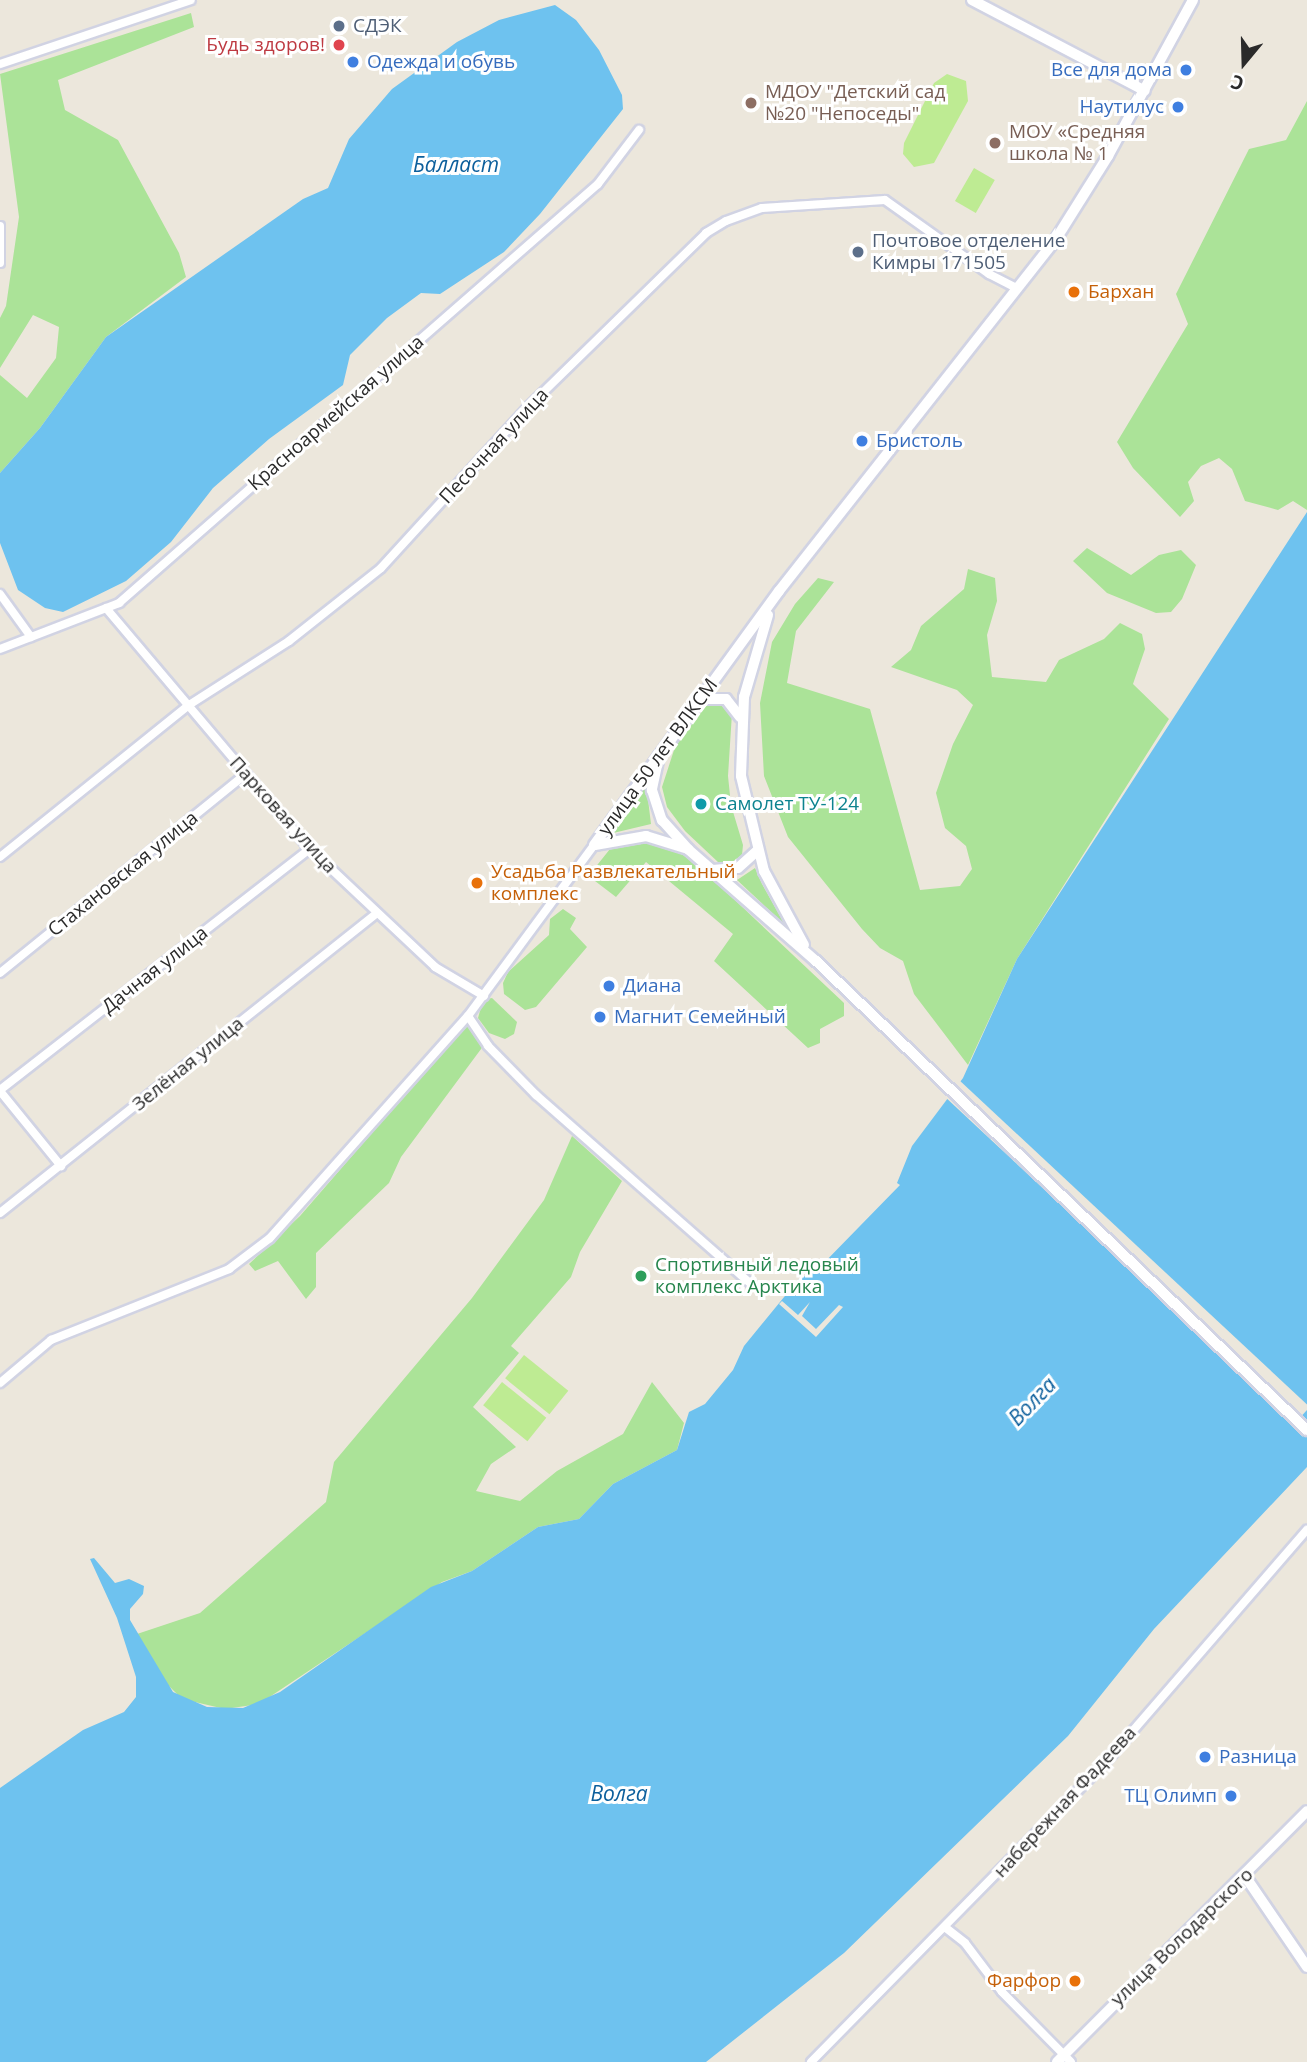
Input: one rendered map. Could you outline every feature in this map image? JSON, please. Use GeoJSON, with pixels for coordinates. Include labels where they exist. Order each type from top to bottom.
{"type":"FeatureCollection","features":[{"type":"Feature","properties":{"kind":"main road"},"geometry":{"type":"LineString","coordinates":[[972,0],[1145,91]]}},
{"type":"Feature","properties":{"kind":"main road","name":"улица 50 лет ВЛКСМ"},"geometry":{"type":"LineString","coordinates":[[659,756],[779,591],[1075,210],[1145,91],[1193,0]]}},
{"type":"Feature","properties":{"kind":"main road"},"geometry":{"type":"LineString","coordinates":[[779,591],[754,653],[741,719],[741,776],[757,851],[782,909],[816,961]]}},
{"type":"Feature","properties":{"kind":"main road"},"geometry":{"type":"LineString","coordinates":[[701,699],[726,699],[741,719]]}},
{"type":"Feature","properties":{"kind":"main road"},"geometry":{"type":"LineString","coordinates":[[659,756],[652,782],[655,805],[666,826],[689,850],[816,961],[1307,1430]]}},
{"type":"Feature","properties":{"kind":"main road"},"geometry":{"type":"LineString","coordinates":[[713,870],[742,867],[757,851]]}},
{"type":"Feature","properties":{"kind":"main road"},"geometry":{"type":"LineString","coordinates":[[1245,1876],[1307,1966]]}},
{"type":"Feature","properties":{"kind":"street"},"geometry":{"type":"LineString","coordinates":[[0,64],[191,0]]}},
{"type":"Feature","properties":{"kind":"street","name":"Красноармейская улица"},"geometry":{"type":"LineString","coordinates":[[0,649],[119,603],[598,184],[639,131]]}},
{"type":"Feature","properties":{"kind":"street","name":"Песочная улица"},"geometry":{"type":"LineString","coordinates":[[0,857],[189,705],[289,641],[381,568],[528,407],[706,233],[726,221],[762,208],[885,200],[989,274],[1017,288]]}},
{"type":"Feature","properties":{"kind":"street"},"geometry":{"type":"LineString","coordinates":[[0,226],[0,263]]}},
{"type":"Feature","properties":{"kind":"street"},"geometry":{"type":"LineString","coordinates":[[0,594],[32,637]]}},
{"type":"Feature","properties":{"kind":"street","name":"Парковая улица"},"geometry":{"type":"LineString","coordinates":[[106,608],[310,849],[435,967],[484,996]]}},
{"type":"Feature","properties":{"kind":"street","name":"улица 50 лет ВЛКСМ"},"geometry":{"type":"LineString","coordinates":[[0,1383],[51,1340],[229,1269],[270,1238],[468,1016],[659,756]]}},
{"type":"Feature","properties":{"kind":"street","name":"Стахановская улица"},"geometry":{"type":"LineString","coordinates":[[0,973],[246,774]]}},
{"type":"Feature","properties":{"kind":"street"},"geometry":{"type":"LineString","coordinates":[[594,845],[646,836],[689,850]]}},
{"type":"Feature","properties":{"kind":"street","name":"Дачная улица"},"geometry":{"type":"LineString","coordinates":[[0,1091],[310,849]]}},
{"type":"Feature","properties":{"kind":"street","name":"Зелёная улица"},"geometry":{"type":"LineString","coordinates":[[0,1213],[376,914]]}},
{"type":"Feature","properties":{"kind":"street"},"geometry":{"type":"LineString","coordinates":[[468,1016],[488,1046],[536,1095],[751,1284]]}},
{"type":"Feature","properties":{"kind":"street"},"geometry":{"type":"LineString","coordinates":[[0,1091],[61,1166]]}},
{"type":"Feature","properties":{"kind":"street","name":"набережная Фадеева"},"geometry":{"type":"LineString","coordinates":[[811,2062],[946,1928],[1104,1764],[1307,1530]]}},
{"type":"Feature","properties":{"kind":"street","name":"улица Володарского"},"geometry":{"type":"LineString","coordinates":[[1064,2059],[1307,1811]]}},
{"type":"Feature","properties":{"kind":"street"},"geometry":{"type":"LineString","coordinates":[[946,1928],[964,1943],[1002,1992],[1064,2059]]}},
{"type":"Feature","properties":{"kind":"green space"},"geometry":{"type":"Polygon","coordinates":[[[191,13],[194,27],[58,80],[65,110],[118,140],[179,253],[186,277],[106,337],[40,428],[0,473],[0,375],[27,398],[56,358],[59,327],[33,315],[0,368],[0,318],[6,306],[19,217],[0,74],[191,13]]]}},
{"type":"Feature","properties":{"kind":"green space"},"geometry":{"type":"Polygon","coordinates":[[[947,74],[966,81],[968,101],[934,163],[914,167],[903,154],[904,143],[934,83],[947,74]]]}},
{"type":"Feature","properties":{"kind":"green space"},"geometry":{"type":"Polygon","coordinates":[[[1307,101],[1307,510],[1293,501],[1278,510],[1245,501],[1232,469],[1219,458],[1201,466],[1188,482],[1194,501],[1180,517],[1133,468],[1117,442],[1188,324],[1176,294],[1249,149],[1286,140],[1307,101]]]}},
{"type":"Feature","properties":{"kind":"green space"},"geometry":{"type":"Polygon","coordinates":[[[974,168],[995,180],[976,213],[955,201],[974,168]]]}},
{"type":"Feature","properties":{"kind":"green space"},"geometry":{"type":"Polygon","coordinates":[[[1087,548],[1131,575],[1159,555],[1181,550],[1196,565],[1182,599],[1171,612],[1156,613],[1107,593],[1073,561],[1087,548]]]}},
{"type":"Feature","properties":{"kind":"green space"},"geometry":{"type":"Polygon","coordinates":[[[968,569],[995,578],[997,601],[987,635],[992,677],[1046,682],[1059,660],[1104,639],[1120,623],[1142,634],[1145,649],[1133,684],[1169,719],[1017,959],[968,1065],[914,994],[903,961],[880,948],[862,929],[788,837],[764,776],[760,703],[772,642],[795,604],[818,578],[834,582],[796,631],[787,683],[870,709],[920,890],[960,886],[972,869],[966,846],[945,828],[936,793],[953,744],[973,705],[957,690],[891,667],[911,650],[921,626],[964,589],[968,569]]]}},
{"type":"Feature","properties":{"kind":"green space"},"geometry":{"type":"Polygon","coordinates":[[[718,701],[732,713],[728,776],[731,805],[743,845],[742,855],[728,865],[719,863],[685,831],[667,807],[662,787],[675,747],[708,703],[718,701]]]}},
{"type":"Feature","properties":{"kind":"green space"},"geometry":{"type":"Polygon","coordinates":[[[646,784],[651,824],[609,834],[646,784]]]}},
{"type":"Feature","properties":{"kind":"green space"},"geometry":{"type":"Polygon","coordinates":[[[624,844],[650,844],[685,853],[844,1003],[844,1016],[820,1029],[820,1043],[808,1048],[714,961],[733,934],[646,862],[616,897],[595,881],[594,869],[610,849],[624,844]]]}},
{"type":"Feature","properties":{"kind":"green space"},"geometry":{"type":"Polygon","coordinates":[[[755,868],[762,884],[785,925],[737,880],[755,868]]]}},
{"type":"Feature","properties":{"kind":"green space"},"geometry":{"type":"Polygon","coordinates":[[[563,909],[576,918],[570,929],[587,947],[536,1007],[525,1010],[504,994],[503,983],[508,972],[549,935],[550,919],[563,909]]]}},
{"type":"Feature","properties":{"kind":"green space"},"geometry":{"type":"Polygon","coordinates":[[[492,998],[517,1022],[514,1034],[505,1039],[489,1033],[478,1018],[483,1000],[492,998]]]}},
{"type":"Feature","properties":{"kind":"green space"},"geometry":{"type":"Polygon","coordinates":[[[468,1022],[484,1045],[401,1157],[389,1183],[316,1253],[316,1287],[306,1299],[278,1261],[255,1271],[249,1264],[300,1216],[468,1022]]]}},
{"type":"Feature","properties":{"kind":"green space"},"geometry":{"type":"Polygon","coordinates":[[[572,1136],[622,1181],[580,1252],[571,1277],[511,1346],[519,1353],[473,1407],[516,1447],[491,1464],[476,1491],[520,1501],[557,1471],[623,1434],[652,1382],[684,1423],[677,1450],[613,1484],[579,1519],[538,1527],[472,1571],[442,1582],[259,1704],[225,1709],[182,1699],[163,1680],[137,1634],[200,1613],[326,1502],[334,1462],[472,1298],[544,1200],[572,1136]]]}},
{"type":"Feature","properties":{"kind":"green space"},"geometry":{"type":"Polygon","coordinates":[[[524,1355],[568,1391],[549,1414],[505,1378],[524,1355]]]}},
{"type":"Feature","properties":{"kind":"green space"},"geometry":{"type":"Polygon","coordinates":[[[502,1382],[546,1418],[527,1441],[483,1405],[502,1382]]]}},
{"type":"Feature","properties":{"kind":"water","name":"Балласт"},"geometry":{"type":"Polygon","coordinates":[[[555,5],[576,20],[599,50],[622,95],[623,109],[540,214],[504,252],[440,294],[421,293],[387,318],[350,355],[343,385],[269,439],[213,488],[171,542],[126,581],[63,612],[45,608],[18,590],[0,543],[0,473],[40,428],[106,337],[303,199],[328,188],[349,139],[392,89],[457,42],[499,20],[555,5]]]}},
{"type":"Feature","properties":{"kind":"water","name":"Волга"},"geometry":{"type":"Polygon","coordinates":[[[1307,512],[1307,1467],[1154,1629],[1068,1736],[844,1953],[706,2062],[0,2062],[0,1788],[83,1730],[124,1712],[136,1697],[136,1677],[117,1618],[90,1559],[94,1558],[115,1583],[129,1579],[144,1586],[143,1594],[130,1609],[130,1620],[173,1692],[207,1707],[243,1708],[280,1692],[431,1587],[472,1571],[538,1527],[579,1519],[613,1484],[677,1450],[689,1412],[705,1404],[733,1370],[744,1346],[798,1280],[818,1269],[900,1185],[897,1183],[912,1146],[963,1078],[1017,959],[1307,512]]]}},
{"type":"Feature","properties":{"kind":"pier"},"geometry":{"type":"Polygon","coordinates":[[[958,1079],[1307,1404],[1307,1410],[1295,1423],[943,1095],[958,1079]]]}},
{"type":"Feature","properties":{"kind":"pier"},"geometry":{"type":"Polygon","coordinates":[[[782,1301],[798,1315],[810,1302],[802,1316],[816,1329],[839,1305],[843,1307],[816,1337],[779,1304],[782,1301]]]}},
{"type":"Feature","properties":{"kind":"place","name":"СДЭК"},"geometry":{"type":"Point","coordinates":[339,26]}},
{"type":"Feature","properties":{"kind":"place","name":"Будь здоров!"},"geometry":{"type":"Point","coordinates":[339,45]}},
{"type":"Feature","properties":{"kind":"place","name":"Одежда и обувь"},"geometry":{"type":"Point","coordinates":[353,62]}},
{"type":"Feature","properties":{"kind":"place","name":"Все для дома"},"geometry":{"type":"Point","coordinates":[1186,70]}},
{"type":"Feature","properties":{"kind":"place","name":"МДОУ \"Детский сад №20 \"Непоседы\""},"geometry":{"type":"Point","coordinates":[751,103]}},
{"type":"Feature","properties":{"kind":"place","name":"Наутилус"},"geometry":{"type":"Point","coordinates":[1178,107]}},
{"type":"Feature","properties":{"kind":"place","name":"МОУ «Средняя школа № 1"},"geometry":{"type":"Point","coordinates":[995,143]}},
{"type":"Feature","properties":{"kind":"place","name":"Почтовое отделение Кимры 171505"},"geometry":{"type":"Point","coordinates":[858,252]}},
{"type":"Feature","properties":{"kind":"place","name":"Бархан"},"geometry":{"type":"Point","coordinates":[1074,292]}},
{"type":"Feature","properties":{"kind":"place","name":"Бристоль"},"geometry":{"type":"Point","coordinates":[862,441]}},
{"type":"Feature","properties":{"kind":"place","name":"Самолет ТУ-124"},"geometry":{"type":"Point","coordinates":[701,804]}},
{"type":"Feature","properties":{"kind":"place","name":"Усадьба Развлекательный комплекс"},"geometry":{"type":"Point","coordinates":[477,883]}},
{"type":"Feature","properties":{"kind":"place","name":"Диана"},"geometry":{"type":"Point","coordinates":[609,986]}},
{"type":"Feature","properties":{"kind":"place","name":"Магнит Семейный"},"geometry":{"type":"Point","coordinates":[600,1017]}},
{"type":"Feature","properties":{"kind":"place","name":"Спортивный ледовый комплекс Арктика"},"geometry":{"type":"Point","coordinates":[641,1276]}},
{"type":"Feature","properties":{"kind":"place","name":"Разница"},"geometry":{"type":"Point","coordinates":[1205,1757]}},
{"type":"Feature","properties":{"kind":"place","name":"ТЦ Олимп"},"geometry":{"type":"Point","coordinates":[1231,1796]}},
{"type":"Feature","properties":{"kind":"place","name":"Фарфор"},"geometry":{"type":"Point","coordinates":[1075,1981]}}]}
